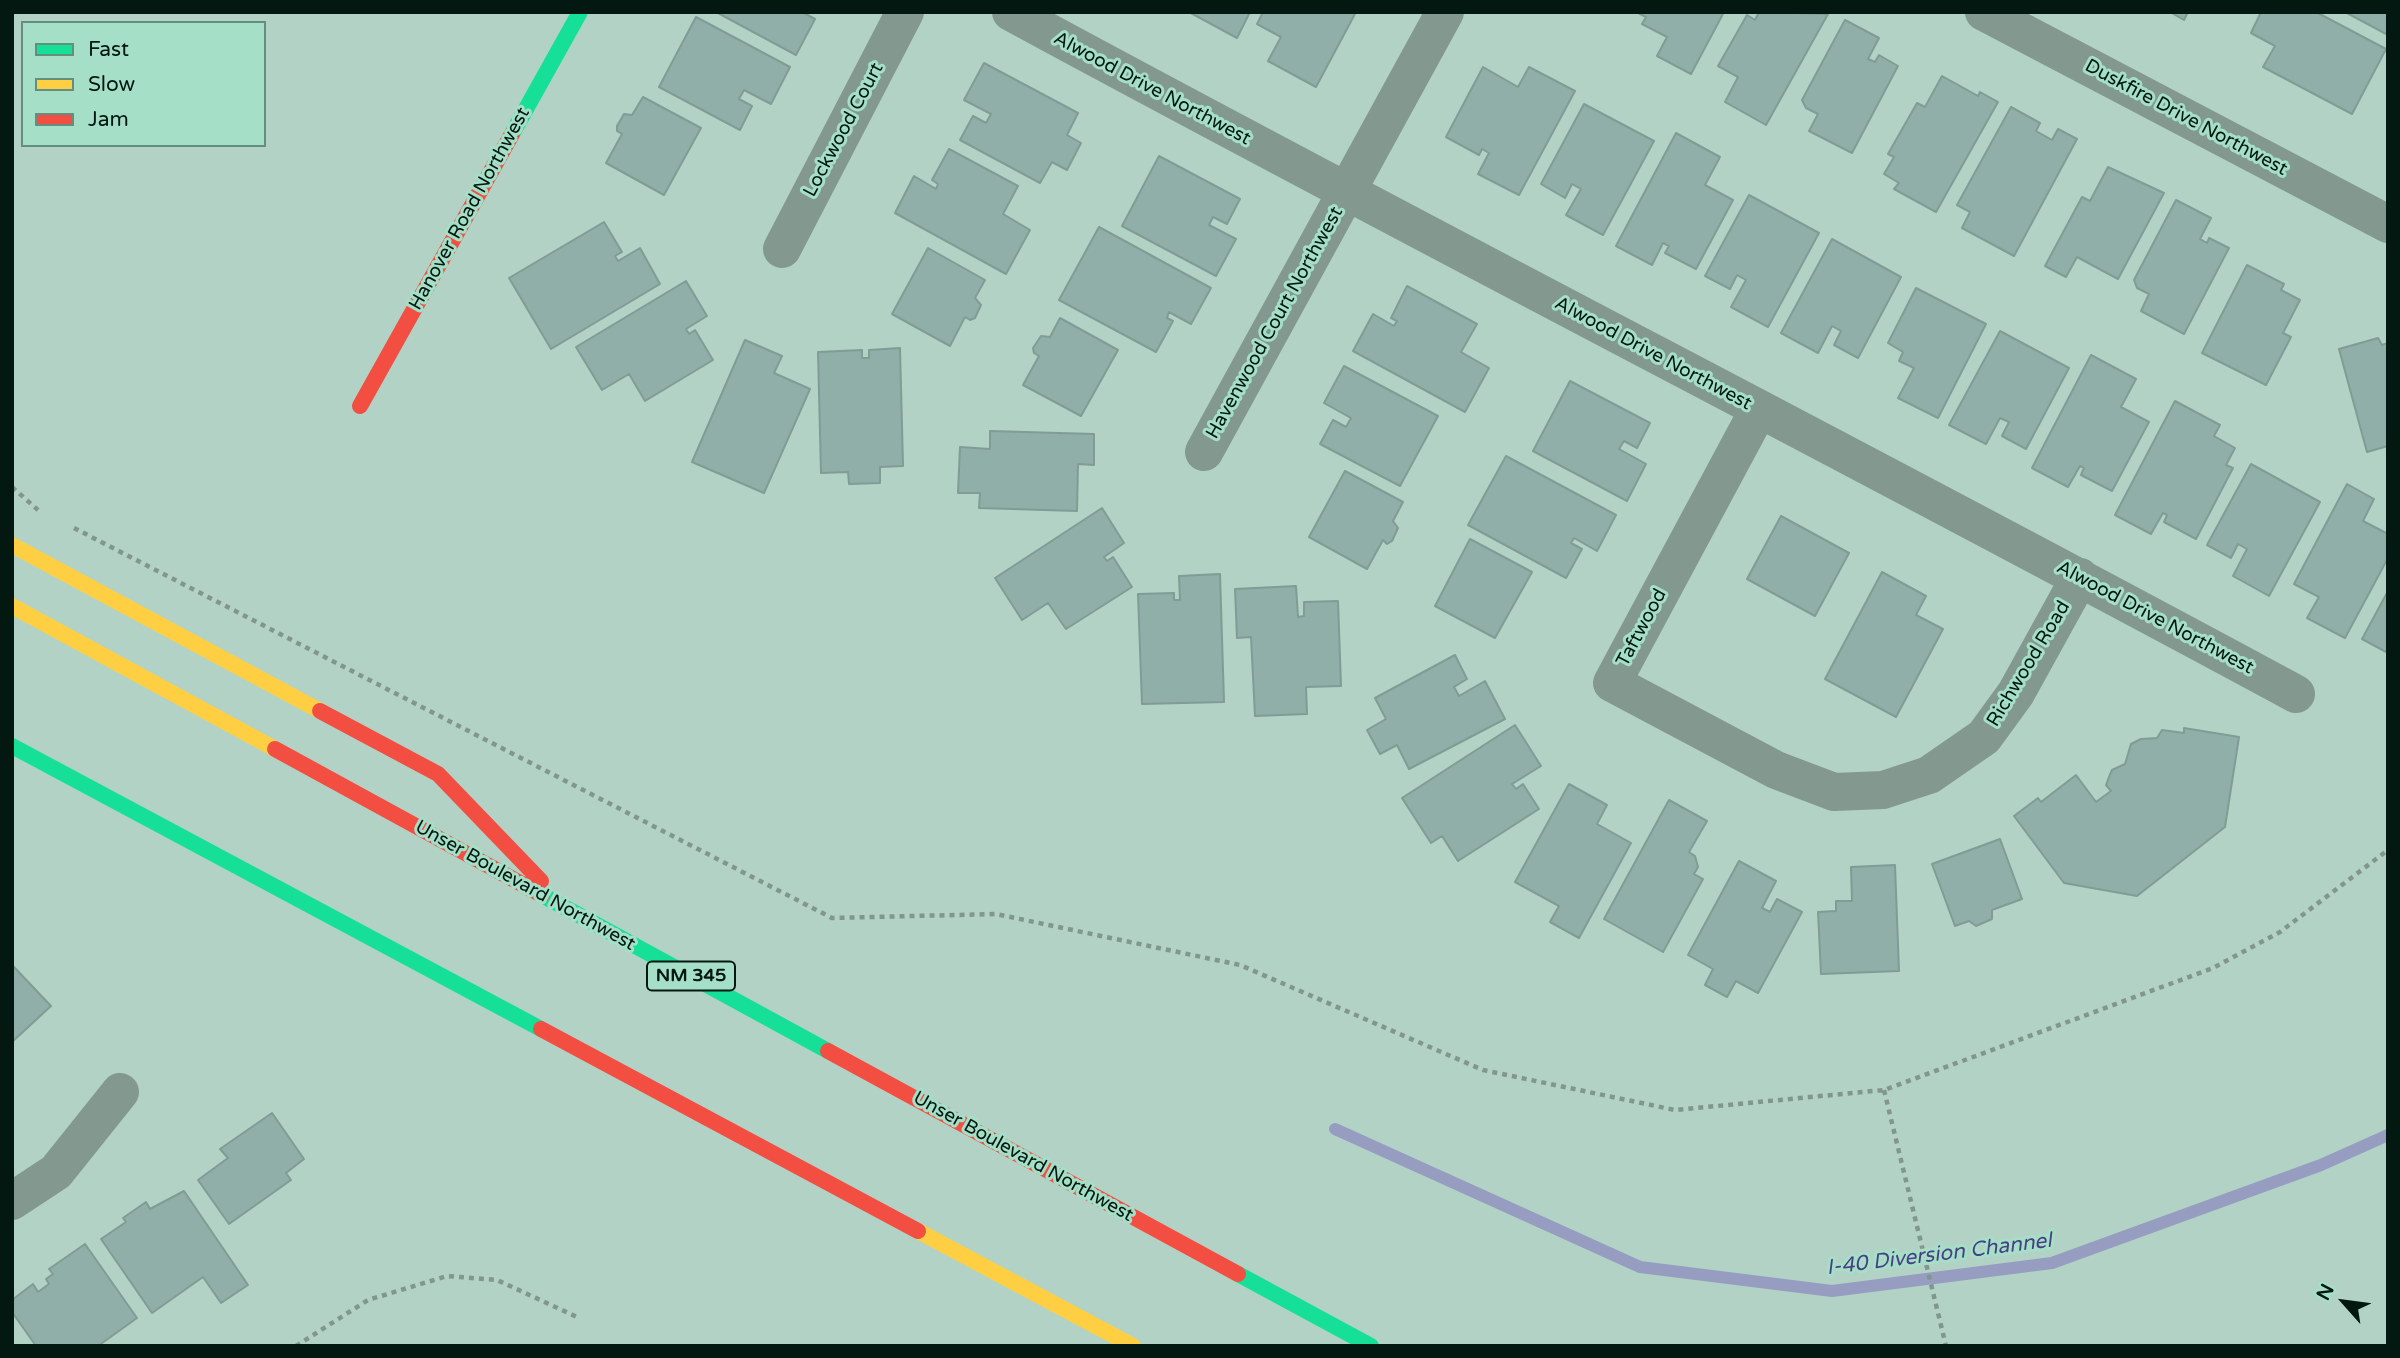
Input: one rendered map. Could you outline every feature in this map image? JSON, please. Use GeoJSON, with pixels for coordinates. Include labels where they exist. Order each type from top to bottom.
{"type":"FeatureCollection","features":[{"type":"Feature","properties":{"kind":"main road","name":"Hanover Road Northwest"},"geometry":{"type":"LineString","coordinates":[[360,406],[580,12]]}},
{"type":"Feature","properties":{"kind":"main road"},"geometry":{"type":"LineString","coordinates":[[12,545],[439,774],[566,908]]}},
{"type":"Feature","properties":{"kind":"main road","name":"Unser Boulevard Northwest"},"geometry":{"type":"LineString","coordinates":[[12,606],[1371,1346]]}},
{"type":"Feature","properties":{"kind":"main road"},"geometry":{"type":"LineString","coordinates":[[12,747],[1133,1346]]}},
{"type":"Feature","properties":{"kind":"street","name":"Lockwood Court"},"geometry":{"type":"LineString","coordinates":[[782,249],[905,12]]}},
{"type":"Feature","properties":{"kind":"street","name":"Alwood Drive Northwest"},"geometry":{"type":"LineString","coordinates":[[1011,12],[1347,194],[2296,694]]}},
{"type":"Feature","properties":{"kind":"street","name":"Havenwood Court Northwest"},"geometry":{"type":"LineString","coordinates":[[1203,452],[1445,12]]}},
{"type":"Feature","properties":{"kind":"street","name":"Duskfire Drive Northwest"},"geometry":{"type":"LineString","coordinates":[[1984,12],[2388,224]]}},
{"type":"Feature","properties":{"kind":"street","name":"Taftwood"},"geometry":{"type":"LineString","coordinates":[[1759,409],[1612,683],[1776,770]]}},
{"type":"Feature","properties":{"kind":"street","name":"Richwood Road"},"geometry":{"type":"LineString","coordinates":[[1776,770],[1834,792],[1883,790],[1928,775],[1984,737],[2016,693],[2080,578]]}},
{"type":"Feature","properties":{"kind":"street"},"geometry":{"type":"LineString","coordinates":[[12,1201],[56,1172],[120,1092]]}},
{"type":"Feature","properties":{"kind":"path"},"geometry":{"type":"LineString","coordinates":[[12,487],[48,515]]}},
{"type":"Feature","properties":{"kind":"path"},"geometry":{"type":"LineString","coordinates":[[73,528],[832,918],[996,914],[1240,965],[1483,1070],[1675,1110],[1884,1090],[2213,968],[2280,932],[2388,850]]}},
{"type":"Feature","properties":{"kind":"path"},"geometry":{"type":"LineString","coordinates":[[1884,1090],[1946,1346]]}},
{"type":"Feature","properties":{"kind":"path"},"geometry":{"type":"LineString","coordinates":[[296,1346],[368,1300],[447,1276],[497,1280],[577,1317]]}},
{"type":"Feature","properties":{"kind":"building"},"geometry":{"type":"Polygon","coordinates":[[[716,12],[802,12],[815,19],[796,55],[716,12]]]}},
{"type":"Feature","properties":{"kind":"building"},"geometry":{"type":"Polygon","coordinates":[[[1189,12],[1250,12],[1237,38],[1189,12]]]}},
{"type":"Feature","properties":{"kind":"building"},"geometry":{"type":"Polygon","coordinates":[[[1263,12],[1356,12],[1316,87],[1268,61],[1281,37],[1257,24],[1263,12]]]}},
{"type":"Feature","properties":{"kind":"building"},"geometry":{"type":"Polygon","coordinates":[[[1636,12],[1724,12],[1691,74],[1657,56],[1667,37],[1642,24],[1646,17],[1636,12]]]}},
{"type":"Feature","properties":{"kind":"building"},"geometry":{"type":"Polygon","coordinates":[[[1759,12],[1828,14],[1766,125],[1725,102],[1738,77],[1718,66],[1747,15],[1755,20],[1759,12]]]}},
{"type":"Feature","properties":{"kind":"building"},"geometry":{"type":"Polygon","coordinates":[[[2170,12],[2188,12],[2184,20],[2170,12]]]}},
{"type":"Feature","properties":{"kind":"building"},"geometry":{"type":"Polygon","coordinates":[[[2261,12],[2316,12],[2386,49],[2352,114],[2263,67],[2275,46],[2251,33],[2261,12]]]}},
{"type":"Feature","properties":{"kind":"building"},"geometry":{"type":"Polygon","coordinates":[[[2345,12],[2388,12],[2388,35],[2345,12]]]}},
{"type":"Feature","properties":{"kind":"building"},"geometry":{"type":"Polygon","coordinates":[[[696,17],[790,67],[771,104],[744,90],[739,99],[752,106],[740,130],[659,87],[696,17]]]}},
{"type":"Feature","properties":{"kind":"building"},"geometry":{"type":"Polygon","coordinates":[[[1845,20],[1879,38],[1868,59],[1875,62],[1879,55],[1898,66],[1852,153],[1809,131],[1818,114],[1806,108],[1802,100],[1845,20]]]}},
{"type":"Feature","properties":{"kind":"building"},"geometry":{"type":"Polygon","coordinates":[[[984,63],[1078,113],[1067,135],[1081,143],[1067,170],[1052,162],[1040,183],[960,140],[973,116],[986,123],[991,114],[964,100],[984,63]]]}},
{"type":"Feature","properties":{"kind":"building"},"geometry":{"type":"Polygon","coordinates":[[[1483,67],[1518,87],[1529,67],[1575,91],[1519,195],[1478,174],[1489,153],[1482,149],[1479,155],[1446,137],[1483,67]]]}},
{"type":"Feature","properties":{"kind":"building"},"geometry":{"type":"Polygon","coordinates":[[[1942,76],[1978,96],[1980,92],[1998,102],[1936,212],[1894,189],[1899,183],[1884,174],[1894,157],[1888,154],[1917,103],[1925,107],[1942,76]]]}},
{"type":"Feature","properties":{"kind":"building"},"geometry":{"type":"Polygon","coordinates":[[[643,97],[701,128],[664,195],[606,163],[622,134],[617,131],[617,126],[624,114],[632,115],[643,97]]]}},
{"type":"Feature","properties":{"kind":"building"},"geometry":{"type":"Polygon","coordinates":[[[1584,104],[1654,141],[1603,235],[1566,215],[1581,189],[1572,184],[1565,198],[1541,184],[1584,104]]]}},
{"type":"Feature","properties":{"kind":"building"},"geometry":{"type":"Polygon","coordinates":[[[2011,107],[2040,123],[2036,131],[2052,140],[2058,129],[2077,139],[2014,256],[1962,228],[1970,212],[1957,205],[2011,107]]]}},
{"type":"Feature","properties":{"kind":"building"},"geometry":{"type":"Polygon","coordinates":[[[1676,133],[1720,157],[1705,185],[1733,200],[1696,269],[1665,253],[1669,246],[1663,243],[1652,265],[1616,246],[1676,133]]]}},
{"type":"Feature","properties":{"kind":"building"},"geometry":{"type":"Polygon","coordinates":[[[949,149],[1018,186],[1003,214],[1030,230],[1006,274],[895,213],[914,176],[936,189],[938,184],[932,180],[949,149]]]}},
{"type":"Feature","properties":{"kind":"building"},"geometry":{"type":"Polygon","coordinates":[[[1159,156],[1240,199],[1227,224],[1213,217],[1209,225],[1236,239],[1216,276],[1122,226],[1159,156]]]}},
{"type":"Feature","properties":{"kind":"building"},"geometry":{"type":"Polygon","coordinates":[[[2108,167],[2164,193],[2118,279],[2077,257],[2066,277],[2045,266],[2082,197],[2090,201],[2108,167]]]}},
{"type":"Feature","properties":{"kind":"building"},"geometry":{"type":"Polygon","coordinates":[[[1749,195],[1819,233],[1768,327],[1731,307],[1746,280],[1737,275],[1730,289],[1705,276],[1749,195]]]}},
{"type":"Feature","properties":{"kind":"building"},"geometry":{"type":"Polygon","coordinates":[[[2176,200],[2211,218],[2200,239],[2207,243],[2209,238],[2229,248],[2184,334],[2141,311],[2149,294],[2137,288],[2134,280],[2176,200]]]}},
{"type":"Feature","properties":{"kind":"building"},"geometry":{"type":"Polygon","coordinates":[[[604,222],[622,252],[615,256],[618,261],[640,248],[660,284],[551,349],[509,278],[604,222]]]}},
{"type":"Feature","properties":{"kind":"building"},"geometry":{"type":"Polygon","coordinates":[[[1099,227],[1211,288],[1191,324],[1169,312],[1167,318],[1173,321],[1156,352],[1059,300],[1099,227]]]}},
{"type":"Feature","properties":{"kind":"building"},"geometry":{"type":"Polygon","coordinates":[[[1832,239],[1901,277],[1858,358],[1834,345],[1841,331],[1832,326],[1818,353],[1781,333],[1832,239]]]}},
{"type":"Feature","properties":{"kind":"building"},"geometry":{"type":"Polygon","coordinates":[[[928,248],[985,280],[975,298],[981,305],[975,318],[970,320],[965,317],[950,346],[892,314],[928,248]]]}},
{"type":"Feature","properties":{"kind":"building"},"geometry":{"type":"Polygon","coordinates":[[[2247,265],[2284,284],[2281,290],[2300,300],[2283,333],[2291,337],[2266,385],[2202,353],[2247,265]]]}},
{"type":"Feature","properties":{"kind":"building"},"geometry":{"type":"Polygon","coordinates":[[[686,281],[707,316],[686,329],[689,334],[695,330],[713,360],[645,401],[629,374],[602,390],[576,347],[686,281]]]}},
{"type":"Feature","properties":{"kind":"building"},"geometry":{"type":"Polygon","coordinates":[[[1407,286],[1477,324],[1461,352],[1489,368],[1465,412],[1353,351],[1373,314],[1394,326],[1397,321],[1391,318],[1407,286]]]}},
{"type":"Feature","properties":{"kind":"building"},"geometry":{"type":"Polygon","coordinates":[[[1916,288],[1986,324],[1938,418],[1898,398],[1914,368],[1899,361],[1903,352],[1888,343],[1916,288]]]}},
{"type":"Feature","properties":{"kind":"building"},"geometry":{"type":"Polygon","coordinates":[[[1060,318],[1118,350],[1081,416],[1023,385],[1039,356],[1034,353],[1033,348],[1041,336],[1050,337],[1060,318]]]}},
{"type":"Feature","properties":{"kind":"building"},"geometry":{"type":"Polygon","coordinates":[[[2000,331],[2069,368],[2026,449],[2002,436],[2009,422],[2000,418],[1986,444],[1949,425],[2000,331]]]}},
{"type":"Feature","properties":{"kind":"building"},"geometry":{"type":"Polygon","coordinates":[[[2378,338],[2382,345],[2388,343],[2388,446],[2367,452],[2339,349],[2378,338]]]}},
{"type":"Feature","properties":{"kind":"building"},"geometry":{"type":"Polygon","coordinates":[[[745,340],[782,356],[774,373],[810,389],[764,493],[692,462],[745,340]]]}},
{"type":"Feature","properties":{"kind":"building"},"geometry":{"type":"Polygon","coordinates":[[[900,348],[903,466],[880,467],[880,483],[849,484],[848,472],[821,473],[818,352],[862,350],[862,358],[869,358],[869,350],[900,348]]]}},
{"type":"Feature","properties":{"kind":"building"},"geometry":{"type":"Polygon","coordinates":[[[2091,355],[2136,379],[2121,407],[2149,422],[2112,491],[2081,475],[2084,468],[2080,466],[2068,487],[2032,468],[2091,355]]]}},
{"type":"Feature","properties":{"kind":"building"},"geometry":{"type":"Polygon","coordinates":[[[1344,366],[1438,416],[1400,486],[1320,444],[1333,420],[1346,427],[1351,418],[1324,403],[1344,366]]]}},
{"type":"Feature","properties":{"kind":"building"},"geometry":{"type":"Polygon","coordinates":[[[1570,381],[1650,423],[1637,448],[1624,441],[1619,449],[1646,464],[1627,501],[1533,451],[1570,381]]]}},
{"type":"Feature","properties":{"kind":"building"},"geometry":{"type":"Polygon","coordinates":[[[2175,401],[2220,425],[2214,436],[2235,448],[2226,465],[2233,468],[2196,539],[2164,522],[2167,515],[2163,513],[2151,534],[2115,515],[2175,401]]]}},
{"type":"Feature","properties":{"kind":"building"},"geometry":{"type":"Polygon","coordinates":[[[990,431],[1094,434],[1094,465],[1078,464],[1077,511],[979,508],[980,493],[958,493],[960,447],[990,449],[990,431]]]}},
{"type":"Feature","properties":{"kind":"building"},"geometry":{"type":"Polygon","coordinates":[[[1506,456],[1616,515],[1597,551],[1574,538],[1571,543],[1582,549],[1566,578],[1468,525],[1506,456]]]}},
{"type":"Feature","properties":{"kind":"building"},"geometry":{"type":"Polygon","coordinates":[[[2251,464],[2320,502],[2269,596],[2233,576],[2247,549],[2238,544],[2231,558],[2207,545],[2251,464]]]}},
{"type":"Feature","properties":{"kind":"building"},"geometry":{"type":"Polygon","coordinates":[[[1345,471],[1403,502],[1393,521],[1398,528],[1392,541],[1387,544],[1383,540],[1367,569],[1309,537],[1345,471]]]}},
{"type":"Feature","properties":{"kind":"building"},"geometry":{"type":"Polygon","coordinates":[[[2347,484],[2374,499],[2363,521],[2388,534],[2388,558],[2345,638],[2307,618],[2319,597],[2294,584],[2347,484]]]}},
{"type":"Feature","properties":{"kind":"building"},"geometry":{"type":"Polygon","coordinates":[[[1102,508],[1124,543],[1104,557],[1107,561],[1113,557],[1132,587],[1066,629],[1048,603],[1022,620],[995,578],[1102,508]]]}},
{"type":"Feature","properties":{"kind":"building"},"geometry":{"type":"Polygon","coordinates":[[[1781,516],[1849,553],[1815,616],[1747,579],[1781,516]]]}},
{"type":"Feature","properties":{"kind":"building"},"geometry":{"type":"Polygon","coordinates":[[[1470,539],[1532,572],[1495,638],[1435,606],[1470,539]]]}},
{"type":"Feature","properties":{"kind":"building"},"geometry":{"type":"Polygon","coordinates":[[[1882,572],[1926,596],[1916,615],[1943,629],[1896,717],[1825,679],[1882,572]]]}},
{"type":"Feature","properties":{"kind":"building"},"geometry":{"type":"Polygon","coordinates":[[[1220,574],[1224,702],[1142,704],[1138,594],[1174,593],[1174,600],[1180,600],[1179,576],[1220,574]]]}},
{"type":"Feature","properties":{"kind":"building"},"geometry":{"type":"Polygon","coordinates":[[[1296,586],[1298,617],[1304,616],[1304,602],[1338,601],[1341,686],[1306,687],[1307,714],[1255,716],[1251,637],[1237,638],[1235,589],[1296,586]]]}},
{"type":"Feature","properties":{"kind":"building"},"geometry":{"type":"Polygon","coordinates":[[[2388,591],[2388,653],[2362,639],[2388,591]]]}},
{"type":"Feature","properties":{"kind":"building"},"geometry":{"type":"Polygon","coordinates":[[[1455,655],[1467,679],[1454,687],[1459,696],[1485,681],[1505,719],[1409,769],[1397,745],[1380,754],[1367,730],[1386,719],[1375,698],[1455,655]]]}},
{"type":"Feature","properties":{"kind":"building"},"geometry":{"type":"Polygon","coordinates":[[[1515,725],[1541,766],[1512,784],[1516,789],[1523,784],[1539,809],[1458,861],[1442,836],[1431,843],[1402,798],[1515,725]]]}},
{"type":"Feature","properties":{"kind":"building"},"geometry":{"type":"Polygon","coordinates":[[[2184,728],[2239,737],[2225,827],[2137,896],[2064,883],[2014,816],[2038,798],[2041,802],[2076,775],[2096,802],[2111,791],[2106,785],[2109,777],[2112,770],[2125,764],[2131,744],[2141,739],[2157,738],[2162,730],[2184,733],[2184,728]]]}},
{"type":"Feature","properties":{"kind":"building"},"geometry":{"type":"Polygon","coordinates":[[[1569,784],[1607,805],[1597,824],[1631,843],[1579,938],[1550,922],[1559,906],[1515,882],[1569,784]]]}},
{"type":"Feature","properties":{"kind":"building"},"geometry":{"type":"Polygon","coordinates":[[[1669,800],[1707,821],[1689,852],[1695,856],[1698,867],[1694,874],[1703,879],[1663,952],[1604,919],[1669,800]]]}},
{"type":"Feature","properties":{"kind":"building"},"geometry":{"type":"Polygon","coordinates":[[[2000,839],[2022,899],[1992,910],[1992,919],[1976,926],[1969,921],[1955,926],[1932,864],[2000,839]]]}},
{"type":"Feature","properties":{"kind":"building"},"geometry":{"type":"Polygon","coordinates":[[[1739,861],[1776,881],[1762,908],[1770,912],[1777,899],[1802,912],[1758,993],[1736,981],[1727,997],[1705,985],[1713,969],[1688,955],[1739,861]]]}},
{"type":"Feature","properties":{"kind":"building"},"geometry":{"type":"Polygon","coordinates":[[[1895,865],[1899,971],[1821,974],[1818,912],[1836,911],[1836,901],[1852,901],[1851,867],[1895,865]]]}},
{"type":"Feature","properties":{"kind":"building"},"geometry":{"type":"Polygon","coordinates":[[[14,967],[51,1006],[12,1042],[12,968],[14,967]]]}},
{"type":"Feature","properties":{"kind":"building"},"geometry":{"type":"Polygon","coordinates":[[[272,1113],[304,1159],[286,1173],[291,1180],[229,1224],[198,1180],[228,1158],[220,1149],[272,1113]]]}},
{"type":"Feature","properties":{"kind":"building"},"geometry":{"type":"Polygon","coordinates":[[[184,1191],[248,1285],[221,1303],[203,1277],[152,1313],[101,1239],[126,1222],[123,1218],[146,1202],[150,1209],[184,1191]]]}},
{"type":"Feature","properties":{"kind":"building"},"geometry":{"type":"Polygon","coordinates":[[[85,1244],[137,1318],[98,1346],[36,1346],[12,1312],[12,1300],[33,1284],[38,1292],[49,1284],[46,1279],[53,1274],[49,1269],[85,1244]]]}},
{"type":"Feature","properties":{"kind":"waterway","name":"I-40 Diversion Channel"},"geometry":{"type":"LineString","coordinates":[[1335,1129],[1640,1267],[1832,1291],[2052,1263],[2321,1165],[2388,1135]]}},
{"type":"Feature","properties":{"kind":"traffic: fast"},"geometry":{"type":"LineString","coordinates":[[512,134],[580,12]]}},
{"type":"Feature","properties":{"kind":"traffic: fast"},"geometry":{"type":"LineString","coordinates":[[12,746],[541,1029]]}},
{"type":"Feature","properties":{"kind":"traffic: fast"},"geometry":{"type":"LineString","coordinates":[[542,895],[828,1051]]}},
{"type":"Feature","properties":{"kind":"traffic: fast"},"geometry":{"type":"LineString","coordinates":[[1238,1274],[1371,1346]]}},
{"type":"Feature","properties":{"kind":"traffic: slow"},"geometry":{"type":"LineString","coordinates":[[12,545],[320,711]]}},
{"type":"Feature","properties":{"kind":"traffic: slow"},"geometry":{"type":"LineString","coordinates":[[12,606],[275,749]]}},
{"type":"Feature","properties":{"kind":"traffic: slow"},"geometry":{"type":"LineString","coordinates":[[918,1231],[1133,1346]]}},
{"type":"Feature","properties":{"kind":"traffic: jam"},"geometry":{"type":"LineString","coordinates":[[360,406],[512,134]]}},
{"type":"Feature","properties":{"kind":"traffic: jam"},"geometry":{"type":"LineString","coordinates":[[320,711],[438,774],[541,881]]}},
{"type":"Feature","properties":{"kind":"traffic: jam"},"geometry":{"type":"LineString","coordinates":[[275,749],[542,895]]}},
{"type":"Feature","properties":{"kind":"traffic: jam"},"geometry":{"type":"LineString","coordinates":[[541,1029],[918,1231]]}},
{"type":"Feature","properties":{"kind":"traffic: jam"},"geometry":{"type":"LineString","coordinates":[[828,1051],[1238,1274]]}}]}
